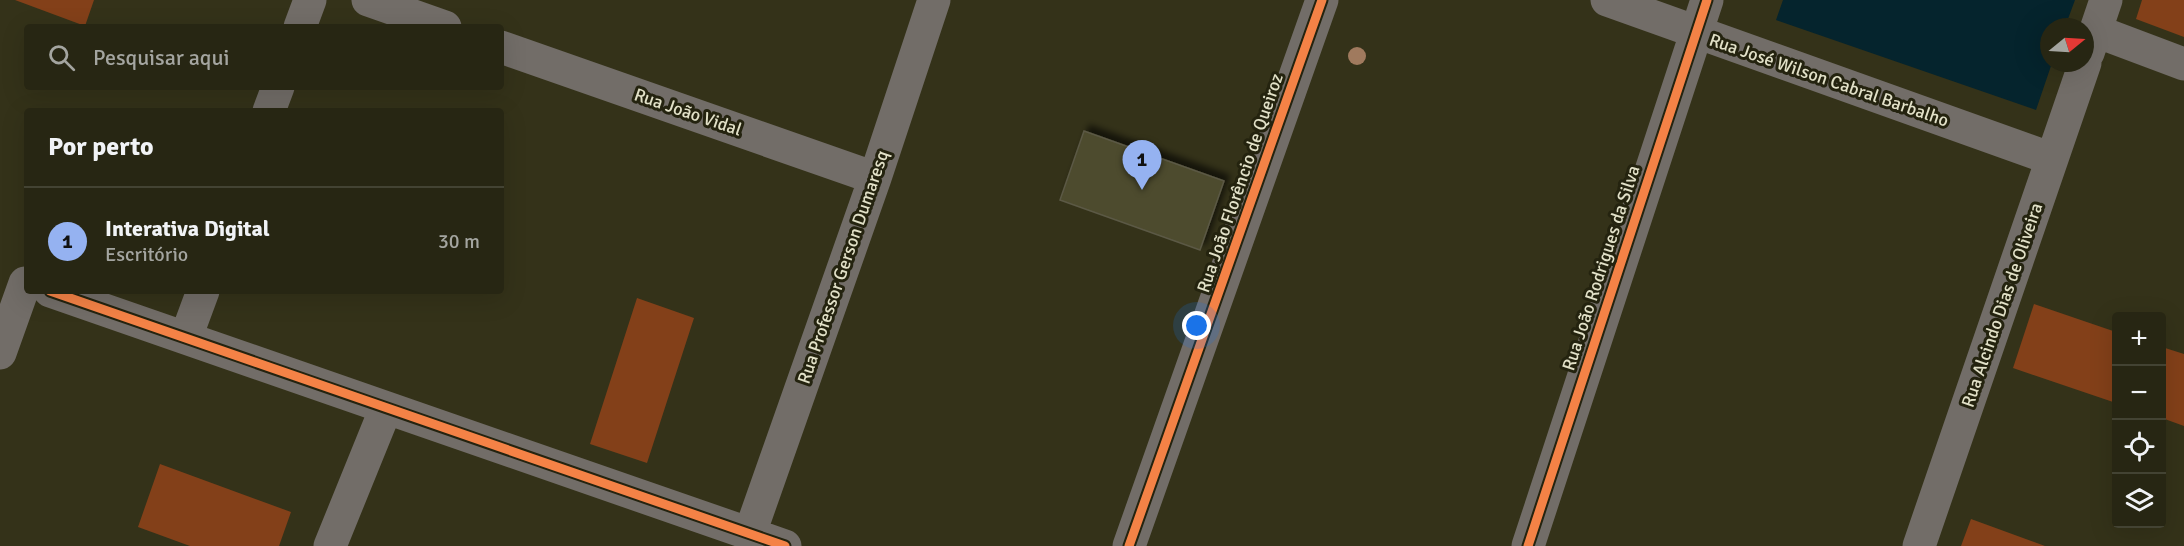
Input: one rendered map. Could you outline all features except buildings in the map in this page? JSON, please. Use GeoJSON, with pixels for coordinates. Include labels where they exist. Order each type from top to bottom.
{"type":"FeatureCollection","features":[{"type":"Feature","properties":{"kind":"street"},"geometry":{"type":"LineString","coordinates":[[301,24],[310,0]]}},
{"type":"Feature","properties":{"kind":"street"},"geometry":{"type":"LineString","coordinates":[[368,0],[436,24]]}},
{"type":"Feature","properties":{"kind":"street","name":"Rua Professor Gerson Dumaresq"},"geometry":{"type":"LineString","coordinates":[[750,533],[875,178],[933,0]]}},
{"type":"Feature","properties":{"kind":"street","name":"Rua João Florêncio de Queiroz"},"geometry":{"type":"LineString","coordinates":[[1129,546],[1322,0]]}},
{"type":"Feature","properties":{"kind":"street","name":"Rua José Wilson Cabral Barbalho"},"geometry":{"type":"LineString","coordinates":[[1607,0],[2052,159]]}},
{"type":"Feature","properties":{"kind":"street","name":"Rua João Rodrigues da Silva"},"geometry":{"type":"LineString","coordinates":[[1528,546],[1707,0]]}},
{"type":"Feature","properties":{"kind":"street","name":"Rua Alcindo Dias de Oliveira"},"geometry":{"type":"LineString","coordinates":[[2094,37],[2106,0]]}},
{"type":"Feature","properties":{"kind":"street"},"geometry":{"type":"LineString","coordinates":[[2096,31],[2184,64]]}},
{"type":"Feature","properties":{"kind":"street","name":"Rua João Vidal"},"geometry":{"type":"LineString","coordinates":[[504,47],[875,178]]}},
{"type":"Feature","properties":{"kind":"street","name":"Rua Alcindo Dias de Oliveira"},"geometry":{"type":"LineString","coordinates":[[1919,546],[2082,72]]}},
{"type":"Feature","properties":{"kind":"street"},"geometry":{"type":"LineString","coordinates":[[270,108],[277,90]]}},
{"type":"Feature","properties":{"kind":"street"},"geometry":{"type":"LineString","coordinates":[[0,353],[24,288]]}},
{"type":"Feature","properties":{"kind":"street"},"geometry":{"type":"LineString","coordinates":[[59,294],[186,336],[386,408],[714,534],[750,533],[785,546]]}},
{"type":"Feature","properties":{"kind":"street"},"geometry":{"type":"LineString","coordinates":[[186,336],[202,294]]}},
{"type":"Feature","properties":{"kind":"street"},"geometry":{"type":"LineString","coordinates":[[330,546],[386,408]]}},
{"type":"Feature","properties":{"kind":"shaded area"},"geometry":{"type":"Polygon","coordinates":[[[15,0],[94,0],[86,24],[80,24],[15,0]]]}},
{"type":"Feature","properties":{"kind":"shaded area"},"geometry":{"type":"Polygon","coordinates":[[[2142,0],[2184,0],[2184,37],[2136,19],[2142,0]]]}},
{"type":"Feature","properties":{"kind":"shaded area"},"geometry":{"type":"Polygon","coordinates":[[[637,298],[694,318],[647,463],[590,444],[637,298]]]}},
{"type":"Feature","properties":{"kind":"shaded area"},"geometry":{"type":"Polygon","coordinates":[[[2034,304],[2112,331],[2112,402],[2013,368],[2034,304]]]}},
{"type":"Feature","properties":{"kind":"shaded area"},"geometry":{"type":"Polygon","coordinates":[[[2166,348],[2184,354],[2184,426],[2166,419],[2166,348]]]}},
{"type":"Feature","properties":{"kind":"shaded area"},"geometry":{"type":"Polygon","coordinates":[[[160,464],[291,512],[279,546],[190,546],[138,527],[160,464]]]}},
{"type":"Feature","properties":{"kind":"shaded area"},"geometry":{"type":"Polygon","coordinates":[[[1971,519],[2045,546],[1961,546],[1971,519]]]}},
{"type":"Feature","properties":{"kind":"water"},"geometry":{"type":"Polygon","coordinates":[[[1783,0],[2075,0],[2068,18],[2040,18],[2040,72],[2049,72],[2036,110],[1776,20],[1783,0]]]}},
{"type":"Feature","properties":{"kind":"cycle path"},"geometry":{"type":"LineString","coordinates":[[1129,546],[1322,0]]}},
{"type":"Feature","properties":{"kind":"cycle path"},"geometry":{"type":"LineString","coordinates":[[1528,546],[1707,0]]}},
{"type":"Feature","properties":{"kind":"cycle path"},"geometry":{"type":"LineString","coordinates":[[59,294],[785,546]]}},
{"type":"Feature","properties":{"kind":"place","name":"Interativa Digital"},"geometry":{"type":"Point","coordinates":[1142,190]}}]}
